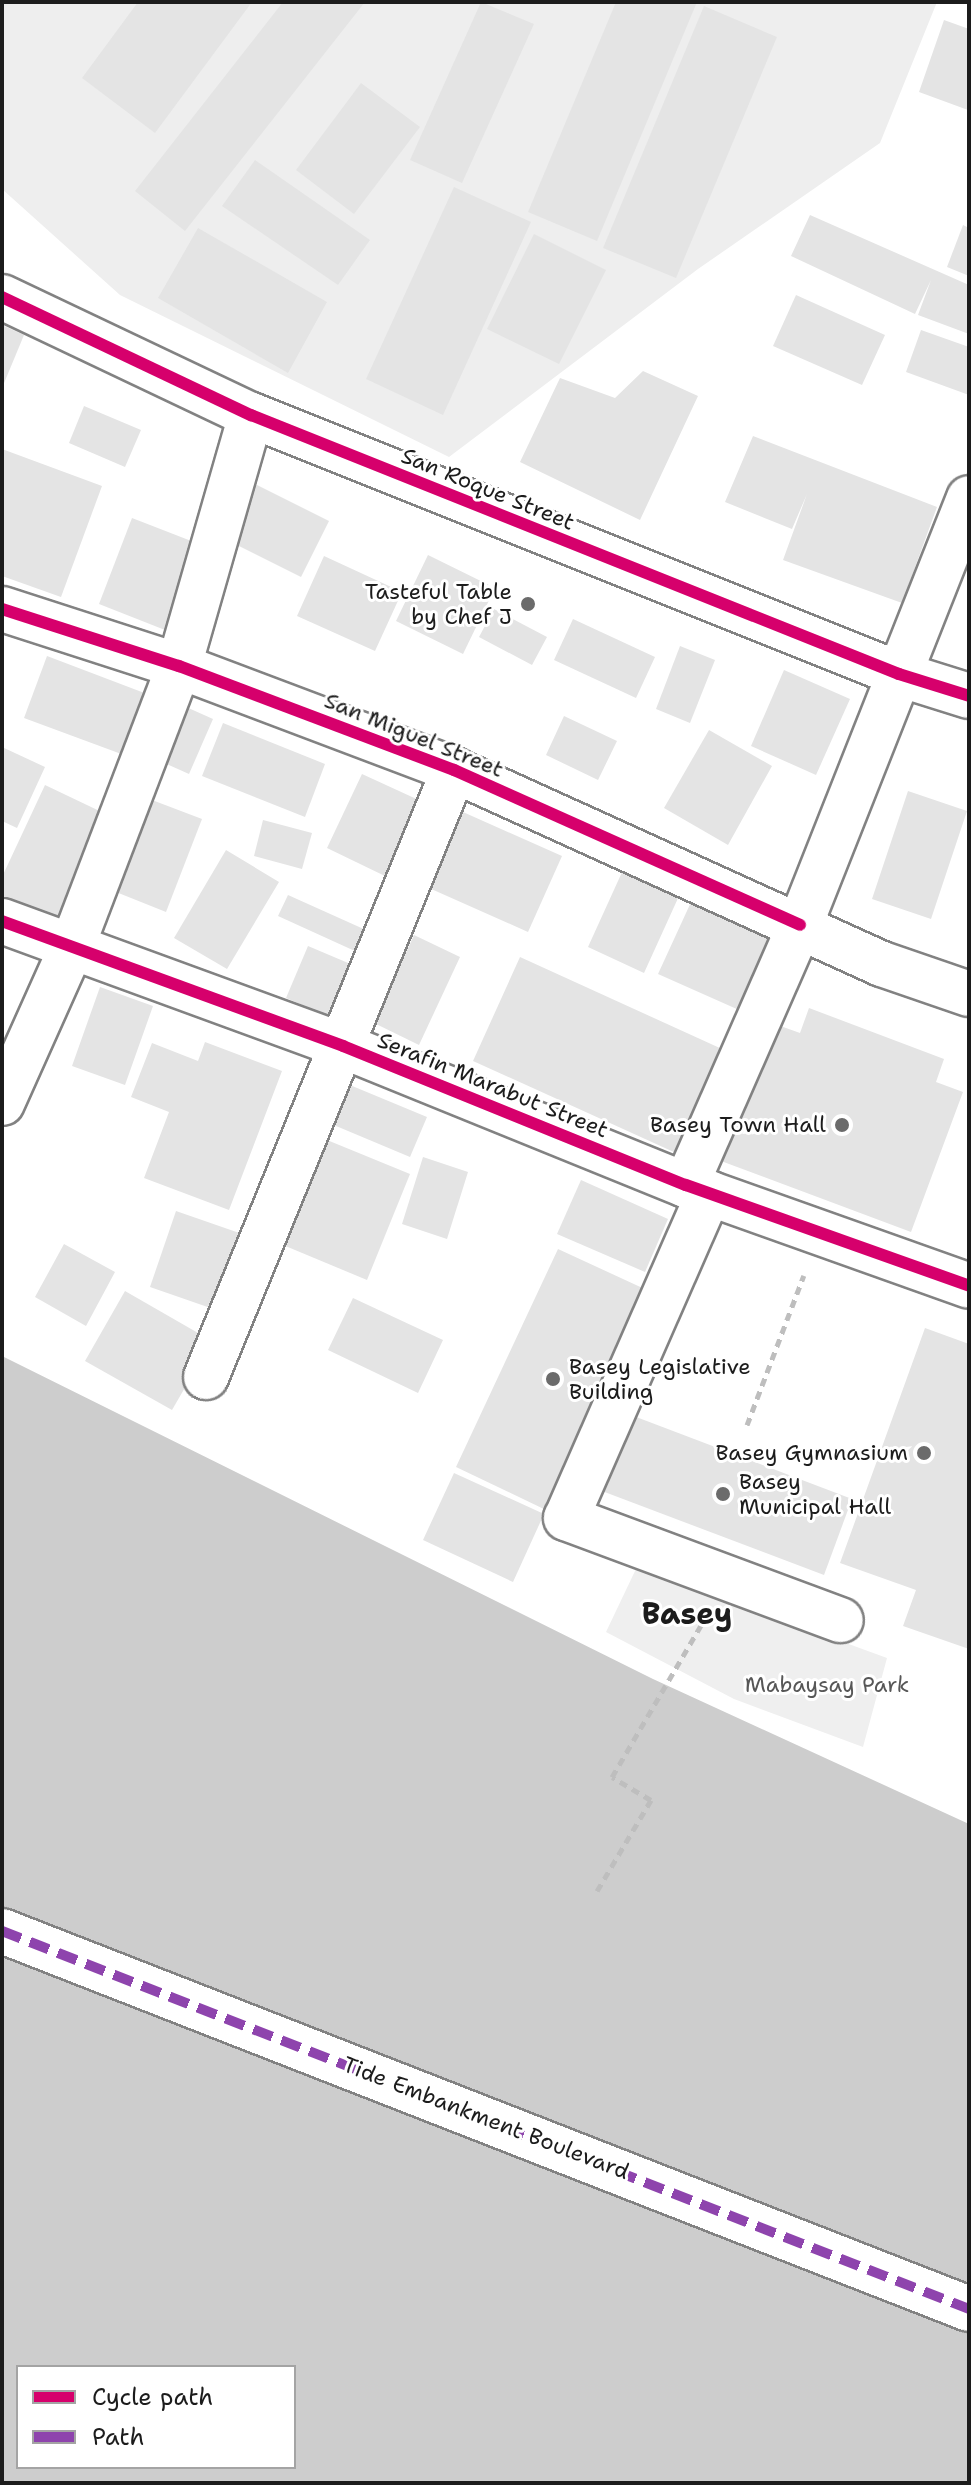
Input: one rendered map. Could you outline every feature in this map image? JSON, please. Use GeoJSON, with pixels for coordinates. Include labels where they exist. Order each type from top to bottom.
{"type":"FeatureCollection","features":[{"type":"Feature","properties":{"kind":"street","name":"San Roque Street"},"geometry":{"type":"LineString","coordinates":[[2,297],[251,415],[899,674],[969,696]]}},
{"type":"Feature","properties":{"kind":"street"},"geometry":{"type":"LineString","coordinates":[[2,1103],[73,944],[179,666],[251,415]]}},
{"type":"Feature","properties":{"kind":"street"},"geometry":{"type":"LineString","coordinates":[[841,1620],[566,1518],[969,498]]}},
{"type":"Feature","properties":{"kind":"street","name":"San Miguel Street"},"geometry":{"type":"LineString","coordinates":[[2,609],[179,666],[454,770],[882,964],[969,994]]}},
{"type":"Feature","properties":{"kind":"street"},"geometry":{"type":"LineString","coordinates":[[206,1377],[454,770]]}},
{"type":"Feature","properties":{"kind":"street","name":"Serafin Marabut Street"},"geometry":{"type":"LineString","coordinates":[[2,921],[73,944],[343,1046],[698,1189],[969,1286]]}},
{"type":"Feature","properties":{"kind":"street","name":"Tide Embankment Boulevard"},"geometry":{"type":"LineString","coordinates":[[2,1931],[969,2309]]}},
{"type":"Feature","properties":{"kind":"path"},"geometry":{"type":"LineString","coordinates":[[747,1425],[820,1233]]}},
{"type":"Feature","properties":{"kind":"path"},"geometry":{"type":"LineString","coordinates":[[597,1891],[651,1800],[612,1777],[728,1578]]}},
{"type":"Feature","properties":{"kind":"shaded area"},"geometry":{"type":"Polygon","coordinates":[[[2,2],[937,2],[880,143],[698,269],[449,457],[120,295],[2,189],[2,2]]]}},
{"type":"Feature","properties":{"kind":"shaded area"},"geometry":{"type":"Polygon","coordinates":[[[2,1356],[653,1679],[969,1824],[969,2483],[2,2483],[2,1356]]]}},
{"type":"Feature","properties":{"kind":"green space","name":"Mabaysay Park"},"geometry":{"type":"Polygon","coordinates":[[[645,1550],[772,1616],[887,1658],[863,1747],[734,1699],[606,1632],[645,1550]]]}},
{"type":"Feature","properties":{"kind":"building"},"geometry":{"type":"Polygon","coordinates":[[[138,2],[252,2],[155,133],[82,78],[138,2]]]}},
{"type":"Feature","properties":{"kind":"building"},"geometry":{"type":"Polygon","coordinates":[[[283,2],[365,2],[185,231],[135,191],[283,2]]]}},
{"type":"Feature","properties":{"kind":"building"},"geometry":{"type":"Polygon","coordinates":[[[481,2],[534,24],[462,183],[410,160],[481,2]]]}},
{"type":"Feature","properties":{"kind":"building"},"geometry":{"type":"Polygon","coordinates":[[[616,2],[697,2],[597,241],[528,212],[616,2]]]}},
{"type":"Feature","properties":{"kind":"building"},"geometry":{"type":"Polygon","coordinates":[[[704,6],[777,37],[676,278],[603,248],[704,6]]]}},
{"type":"Feature","properties":{"kind":"building"},"geometry":{"type":"Polygon","coordinates":[[[944,20],[969,29],[968,110],[919,92],[944,20]]]}},
{"type":"Feature","properties":{"kind":"building"},"geometry":{"type":"Polygon","coordinates":[[[361,83],[420,127],[354,214],[296,170],[361,83]]]}},
{"type":"Feature","properties":{"kind":"building"},"geometry":{"type":"Polygon","coordinates":[[[255,160],[370,240],[338,285],[222,206],[255,160]]]}},
{"type":"Feature","properties":{"kind":"building"},"geometry":{"type":"Polygon","coordinates":[[[454,187],[531,222],[443,415],[366,379],[454,187]]]}},
{"type":"Feature","properties":{"kind":"building"},"geometry":{"type":"Polygon","coordinates":[[[810,215],[969,285],[969,334],[918,315],[931,280],[915,314],[791,256],[810,215]]]}},
{"type":"Feature","properties":{"kind":"building"},"geometry":{"type":"Polygon","coordinates":[[[963,225],[969,228],[969,276],[947,267],[963,225]]]}},
{"type":"Feature","properties":{"kind":"building"},"geometry":{"type":"Polygon","coordinates":[[[198,228],[327,302],[288,373],[158,298],[198,228]]]}},
{"type":"Feature","properties":{"kind":"building"},"geometry":{"type":"Polygon","coordinates":[[[534,234],[606,270],[559,364],[487,329],[534,234]]]}},
{"type":"Feature","properties":{"kind":"building"},"geometry":{"type":"Polygon","coordinates":[[[796,295],[885,335],[862,385],[773,346],[796,295]]]}},
{"type":"Feature","properties":{"kind":"building"},"geometry":{"type":"Polygon","coordinates":[[[2,325],[24,335],[2,388],[2,325]]]}},
{"type":"Feature","properties":{"kind":"building"},"geometry":{"type":"Polygon","coordinates":[[[921,330],[969,347],[969,395],[906,372],[921,330]]]}},
{"type":"Feature","properties":{"kind":"building"},"geometry":{"type":"Polygon","coordinates":[[[643,371],[698,396],[640,520],[520,462],[560,378],[615,398],[643,371]]]}},
{"type":"Feature","properties":{"kind":"building"},"geometry":{"type":"Polygon","coordinates":[[[84,406],[141,430],[125,467],[69,443],[84,406]]]}},
{"type":"Feature","properties":{"kind":"building"},"geometry":{"type":"Polygon","coordinates":[[[753,436],[937,507],[902,603],[783,560],[807,494],[792,529],[725,502],[753,436]]]}},
{"type":"Feature","properties":{"kind":"building"},"geometry":{"type":"Polygon","coordinates":[[[2,449],[102,486],[61,597],[2,576],[2,449]]]}},
{"type":"Feature","properties":{"kind":"building"},"geometry":{"type":"Polygon","coordinates":[[[253,483],[329,521],[301,577],[225,539],[253,483]]]}},
{"type":"Feature","properties":{"kind":"building"},"geometry":{"type":"Polygon","coordinates":[[[132,518],[199,544],[165,630],[99,604],[132,518]]]}},
{"type":"Feature","properties":{"kind":"building"},"geometry":{"type":"Polygon","coordinates":[[[428,555],[495,588],[463,654],[396,621],[428,555]]]}},
{"type":"Feature","properties":{"kind":"building"},"geometry":{"type":"Polygon","coordinates":[[[324,556],[402,592],[375,651],[297,616],[324,556]]]}},
{"type":"Feature","properties":{"kind":"building"},"geometry":{"type":"Polygon","coordinates":[[[494,609],[547,637],[532,665],[479,637],[494,609]]]}},
{"type":"Feature","properties":{"kind":"building"},"geometry":{"type":"Polygon","coordinates":[[[573,619],[655,657],[636,698],[554,660],[573,619]]]}},
{"type":"Feature","properties":{"kind":"building"},"geometry":{"type":"Polygon","coordinates":[[[680,646],[715,660],[690,723],[656,709],[680,646]]]}},
{"type":"Feature","properties":{"kind":"building"},"geometry":{"type":"Polygon","coordinates":[[[47,656],[147,694],[124,755],[24,718],[47,656]]]}},
{"type":"Feature","properties":{"kind":"building"},"geometry":{"type":"Polygon","coordinates":[[[784,670],[850,699],[816,775],[751,746],[784,670]]]}},
{"type":"Feature","properties":{"kind":"building"},"geometry":{"type":"Polygon","coordinates":[[[175,702],[213,719],[189,774],[151,757],[175,702]]]}},
{"type":"Feature","properties":{"kind":"building"},"geometry":{"type":"Polygon","coordinates":[[[564,716],[617,741],[598,780],[546,755],[564,716]]]}},
{"type":"Feature","properties":{"kind":"building"},"geometry":{"type":"Polygon","coordinates":[[[223,723],[325,764],[305,817],[202,776],[223,723]]]}},
{"type":"Feature","properties":{"kind":"building"},"geometry":{"type":"Polygon","coordinates":[[[709,730],[772,766],[728,845],[664,808],[709,730]]]}},
{"type":"Feature","properties":{"kind":"building"},"geometry":{"type":"Polygon","coordinates":[[[2,747],[45,767],[17,828],[2,821],[2,747]]]}},
{"type":"Feature","properties":{"kind":"building"},"geometry":{"type":"Polygon","coordinates":[[[362,774],[423,802],[387,877],[327,848],[362,774]]]}},
{"type":"Feature","properties":{"kind":"building"},"geometry":{"type":"Polygon","coordinates":[[[45,785],[110,816],[59,926],[2,899],[2,877],[45,785]]]}},
{"type":"Feature","properties":{"kind":"building"},"geometry":{"type":"Polygon","coordinates":[[[908,791],[967,811],[931,919],[872,899],[908,791]]]}},
{"type":"Feature","properties":{"kind":"building"},"geometry":{"type":"Polygon","coordinates":[[[152,800],[202,819],[166,912],[116,892],[152,800]]]}},
{"type":"Feature","properties":{"kind":"building"},"geometry":{"type":"Polygon","coordinates":[[[463,812],[562,856],[528,932],[429,888],[463,812]]]}},
{"type":"Feature","properties":{"kind":"building"},"geometry":{"type":"Polygon","coordinates":[[[263,820],[312,833],[302,869],[254,856],[263,820]]]}},
{"type":"Feature","properties":{"kind":"building"},"geometry":{"type":"Polygon","coordinates":[[[226,850],[279,882],[227,969],[174,938],[226,850]]]}},
{"type":"Feature","properties":{"kind":"building"},"geometry":{"type":"Polygon","coordinates":[[[623,870],[679,896],[644,973],[588,947],[623,870]]]}},
{"type":"Feature","properties":{"kind":"building"},"geometry":{"type":"Polygon","coordinates":[[[288,895],[377,935],[368,957],[278,916],[288,895]]]}},
{"type":"Feature","properties":{"kind":"building"},"geometry":{"type":"Polygon","coordinates":[[[692,900],[781,939],[748,1014],[658,974],[692,900]]]}},
{"type":"Feature","properties":{"kind":"building"},"geometry":{"type":"Polygon","coordinates":[[[414,935],[460,957],[419,1045],[374,1023],[414,935]]]}},
{"type":"Feature","properties":{"kind":"building"},"geometry":{"type":"Polygon","coordinates":[[[308,946],[367,971],[345,1023],[286,998],[308,946]]]}},
{"type":"Feature","properties":{"kind":"building"},"geometry":{"type":"Polygon","coordinates":[[[520,957],[722,1049],[676,1153],[473,1061],[520,957]]]}},
{"type":"Feature","properties":{"kind":"building"},"geometry":{"type":"Polygon","coordinates":[[[100,987],[153,1006],[125,1085],[72,1066],[100,987]]]}},
{"type":"Feature","properties":{"kind":"building","name":"Basey Town Hall"},"geometry":{"type":"Polygon","coordinates":[[[809,1008],[944,1059],[936,1082],[963,1092],[911,1232],[721,1161],[772,1023],[800,1033],[809,1008]]]}},
{"type":"Feature","properties":{"kind":"building"},"geometry":{"type":"Polygon","coordinates":[[[205,1042],[282,1071],[229,1210],[144,1178],[169,1112],[131,1097],[152,1043],[198,1061],[205,1042]]]}},
{"type":"Feature","properties":{"kind":"building"},"geometry":{"type":"Polygon","coordinates":[[[333,1078],[427,1117],[410,1157],[317,1118],[333,1078]]]}},
{"type":"Feature","properties":{"kind":"building"},"geometry":{"type":"Polygon","coordinates":[[[327,1140],[410,1174],[367,1280],[283,1245],[327,1140]]]}},
{"type":"Feature","properties":{"kind":"building"},"geometry":{"type":"Polygon","coordinates":[[[423,1157],[468,1172],[447,1239],[402,1224],[423,1157]]]}},
{"type":"Feature","properties":{"kind":"building"},"geometry":{"type":"Polygon","coordinates":[[[581,1180],[668,1219],[645,1272],[557,1234],[581,1180]]]}},
{"type":"Feature","properties":{"kind":"building"},"geometry":{"type":"Polygon","coordinates":[[[176,1211],[248,1236],[222,1312],[150,1287],[176,1211]]]}},
{"type":"Feature","properties":{"kind":"building"},"geometry":{"type":"Polygon","coordinates":[[[64,1244],[115,1272],[86,1326],[35,1297],[64,1244]]]}},
{"type":"Feature","properties":{"kind":"building","name":"Basey Legislative Building"},"geometry":{"type":"Polygon","coordinates":[[[558,1249],[649,1291],[548,1511],[456,1467],[558,1249]]]}},
{"type":"Feature","properties":{"kind":"building"},"geometry":{"type":"Polygon","coordinates":[[[125,1291],[212,1341],[172,1410],[85,1361],[125,1291]]]}},
{"type":"Feature","properties":{"kind":"building"},"geometry":{"type":"Polygon","coordinates":[[[353,1298],[443,1340],[418,1393],[328,1350],[353,1298]]]}},
{"type":"Feature","properties":{"kind":"building","name":"Basey Gymnasium"},"geometry":{"type":"Polygon","coordinates":[[[925,1328],[969,1344],[969,1649],[903,1626],[916,1590],[840,1563],[925,1328]]]}},
{"type":"Feature","properties":{"kind":"building","name":"Basey Municipal Hall"},"geometry":{"type":"Polygon","coordinates":[[[623,1412],[852,1499],[824,1575],[594,1488],[623,1412]]]}},
{"type":"Feature","properties":{"kind":"building"},"geometry":{"type":"Polygon","coordinates":[[[454,1473],[544,1514],[513,1582],[423,1540],[454,1473]]]}},
{"type":"Feature","properties":{"kind":"marked path"},"geometry":{"type":"LineString","coordinates":[[2,1931],[969,2309]]}},
{"type":"Feature","properties":{"kind":"cycle path"},"geometry":{"type":"LineString","coordinates":[[2,297],[251,415],[899,674],[969,696]]}},
{"type":"Feature","properties":{"kind":"cycle path"},"geometry":{"type":"LineString","coordinates":[[2,609],[179,666],[454,770],[800,925]]}},
{"type":"Feature","properties":{"kind":"cycle path"},"geometry":{"type":"LineString","coordinates":[[2,921],[343,1046],[686,1185],[969,1286]]}},
{"type":"Feature","properties":{"kind":"place","name":"Tasteful Table by Chef J"},"geometry":{"type":"Point","coordinates":[528,604]}},
{"type":"Feature","properties":{"kind":"place","name":"Basey Town Hall"},"geometry":{"type":"Point","coordinates":[842,1125]}},
{"type":"Feature","properties":{"kind":"place","name":"Basey Legislative Building"},"geometry":{"type":"Point","coordinates":[553,1379]}},
{"type":"Feature","properties":{"kind":"place","name":"Basey Gymnasium"},"geometry":{"type":"Point","coordinates":[924,1453]}},
{"type":"Feature","properties":{"kind":"place","name":"Basey Municipal Hall"},"geometry":{"type":"Point","coordinates":[723,1494]}},
{"type":"Feature","properties":{"kind":"district","name":"Basey"},"geometry":{"type":"Point","coordinates":[687,1614]}}]}
